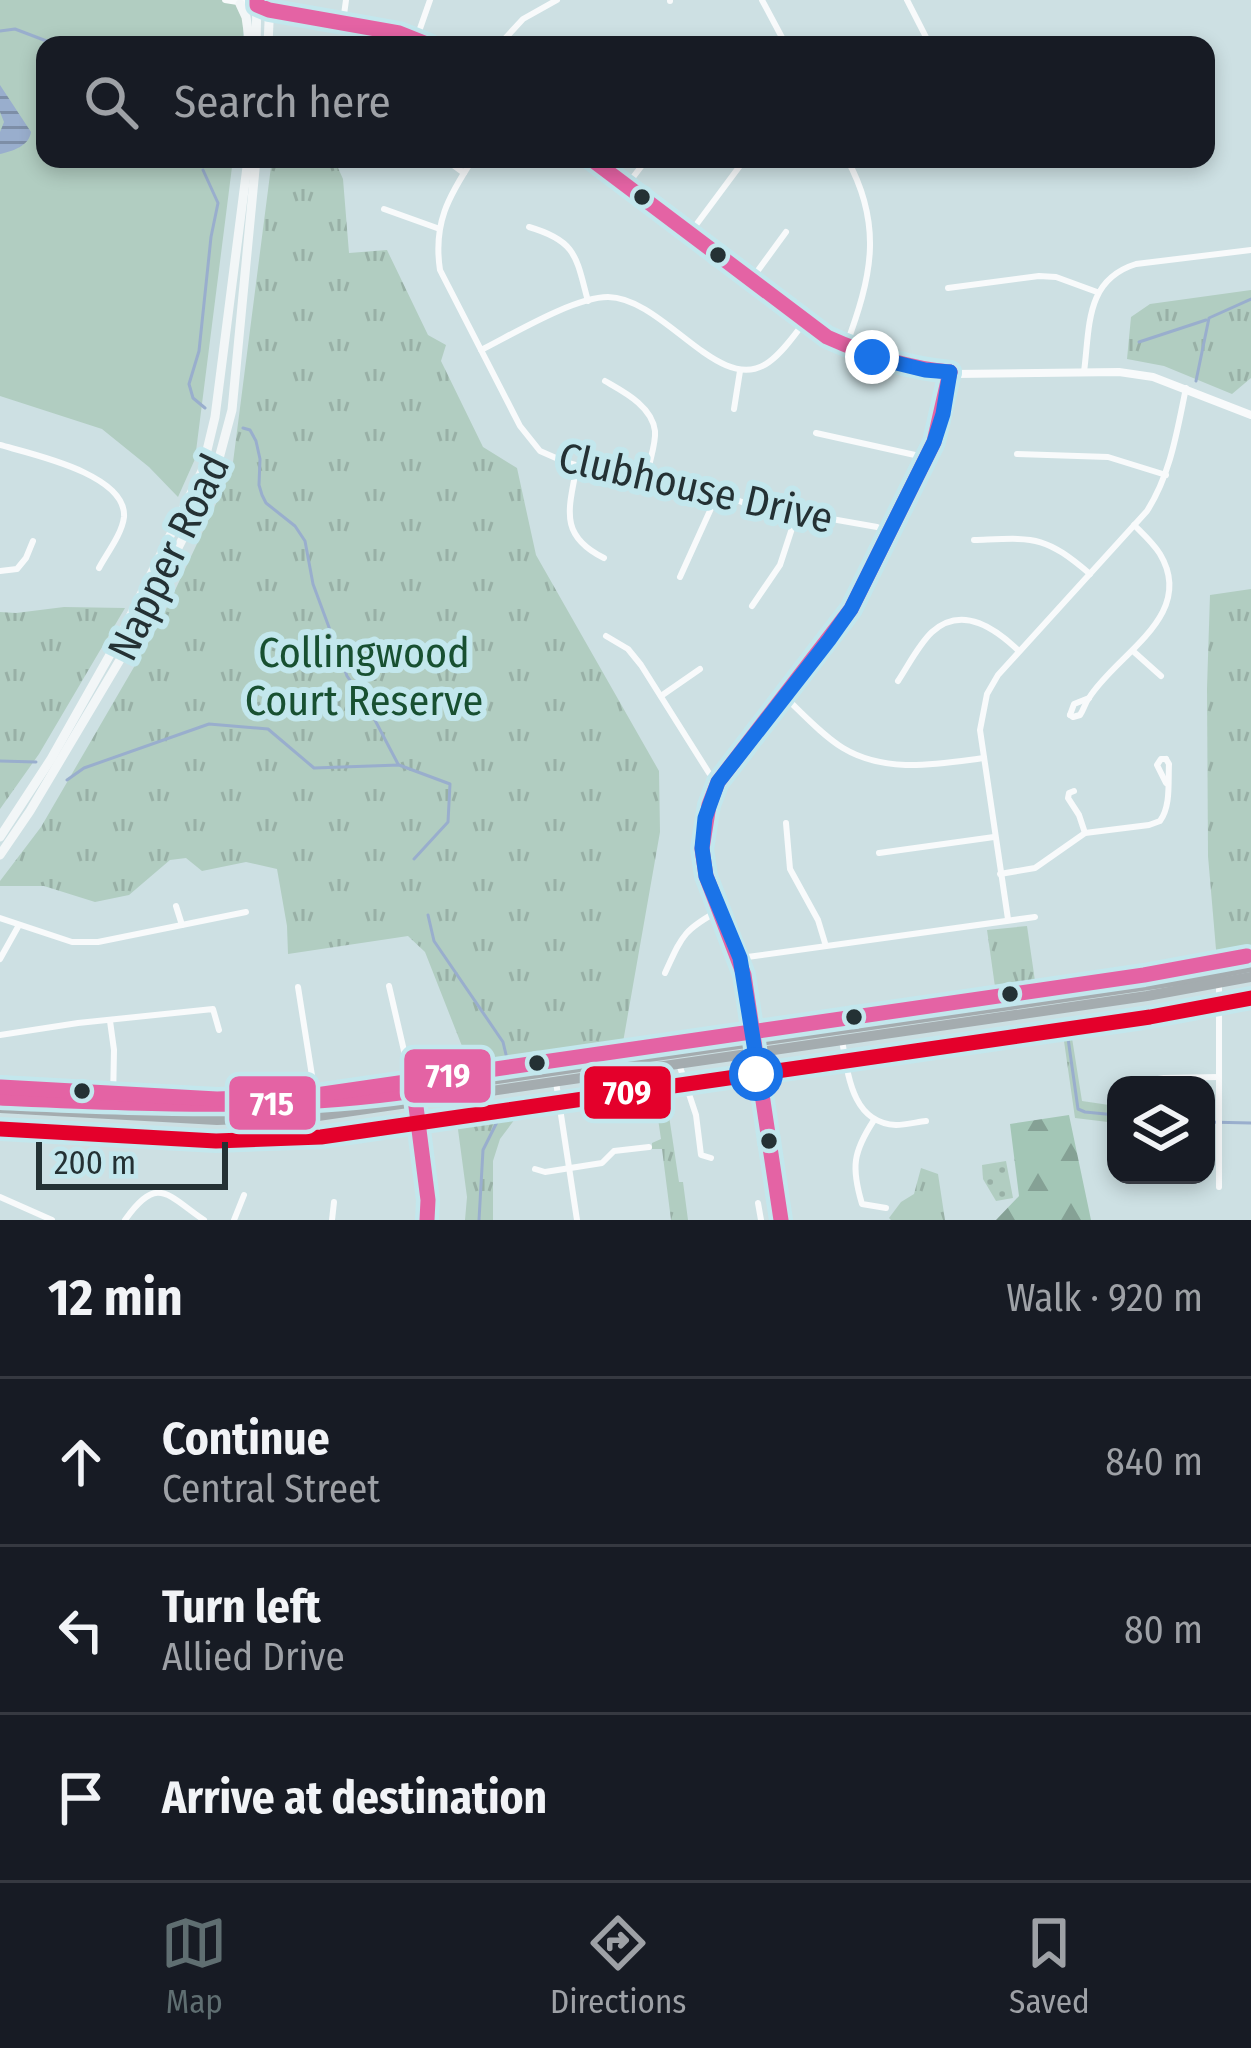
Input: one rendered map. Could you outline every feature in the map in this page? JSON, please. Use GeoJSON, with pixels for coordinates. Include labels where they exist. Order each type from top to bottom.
{"type":"FeatureCollection","features":[{"type":"Feature","properties":{"kind":"main road"},"geometry":{"type":"LineString","coordinates":[[254,36],[257,2]]}},
{"type":"Feature","properties":{"kind":"main road"},"geometry":{"type":"LineString","coordinates":[[240,4],[251,36]]}},
{"type":"Feature","properties":{"kind":"main road"},"geometry":{"type":"LineString","coordinates":[[268,36],[270,5]]}},
{"type":"Feature","properties":{"kind":"main road","name":"Napper Road"},"geometry":{"type":"LineString","coordinates":[[0,855],[127,648],[209,492],[232,410],[251,168]]}},
{"type":"Feature","properties":{"kind":"main road","name":"Napper Road"},"geometry":{"type":"LineString","coordinates":[[0,837],[51,759],[120,637],[202,471],[215,417],[251,168]]}},
{"type":"Feature","properties":{"kind":"main road"},"geometry":{"type":"LineString","coordinates":[[0,1108],[230,1108],[556,1082],[734,1056],[756,1047],[842,1040],[1218,979],[1251,967]]}},
{"type":"Feature","properties":{"kind":"main road"},"geometry":{"type":"LineString","coordinates":[[0,1098],[198,1119],[284,1118],[1251,977]]}},
{"type":"Feature","properties":{"kind":"main road"},"geometry":{"type":"LineString","coordinates":[[756,1047],[781,1220]]}},
{"type":"Feature","properties":{"kind":"main road"},"geometry":{"type":"LineString","coordinates":[[734,1056],[754,1068],[760,1082]]}},
{"type":"Feature","properties":{"kind":"street"},"geometry":{"type":"LineString","coordinates":[[226,0],[257,2],[406,36]]}},
{"type":"Feature","properties":{"kind":"street"},"geometry":{"type":"LineString","coordinates":[[343,22],[346,0]]}},
{"type":"Feature","properties":{"kind":"street"},"geometry":{"type":"LineString","coordinates":[[417,36],[430,0]]}},
{"type":"Feature","properties":{"kind":"street"},"geometry":{"type":"LineString","coordinates":[[507,36],[523,19],[557,0]]}},
{"type":"Feature","properties":{"kind":"street"},"geometry":{"type":"LineString","coordinates":[[762,0],[781,36]]}},
{"type":"Feature","properties":{"kind":"street"},"geometry":{"type":"LineString","coordinates":[[907,0],[925,36]]}},
{"type":"Feature","properties":{"kind":"street"},"geometry":{"type":"LineString","coordinates":[[457,168],[464,173]]}},
{"type":"Feature","properties":{"kind":"street"},"geometry":{"type":"LineString","coordinates":[[384,209],[439,229],[467,168]]}},
{"type":"Feature","properties":{"kind":"street"},"geometry":{"type":"LineString","coordinates":[[603,168],[827,337],[846,346],[899,364],[950,372],[1153,376],[1251,415]]}},
{"type":"Feature","properties":{"kind":"street"},"geometry":{"type":"LineString","coordinates":[[627,186],[640,168]]}},
{"type":"Feature","properties":{"kind":"street"},"geometry":{"type":"LineString","coordinates":[[690,233],[738,168]]}},
{"type":"Feature","properties":{"kind":"street"},"geometry":{"type":"LineString","coordinates":[[846,346],[865,294],[870,260],[865,203],[851,168]]}},
{"type":"Feature","properties":{"kind":"street"},"geometry":{"type":"LineString","coordinates":[[529,227],[572,248],[588,301]]}},
{"type":"Feature","properties":{"kind":"street","name":"Clubhouse Drive"},"geometry":{"type":"LineString","coordinates":[[439,229],[440,270],[520,426],[540,451],[589,469],[648,471],[747,503],[890,532]]}},
{"type":"Feature","properties":{"kind":"street"},"geometry":{"type":"LineString","coordinates":[[751,280],[786,232]]}},
{"type":"Feature","properties":{"kind":"street"},"geometry":{"type":"LineString","coordinates":[[1084,372],[1097,292],[1120,269],[1251,250]]}},
{"type":"Feature","properties":{"kind":"street"},"geometry":{"type":"LineString","coordinates":[[947,288],[1039,276],[1097,292]]}},
{"type":"Feature","properties":{"kind":"street"},"geometry":{"type":"LineString","coordinates":[[481,350],[588,301],[608,297],[647,308],[719,363],[740,371],[770,362],[806,320]]}},
{"type":"Feature","properties":{"kind":"street"},"geometry":{"type":"LineString","coordinates":[[734,409],[740,371]]}},
{"type":"Feature","properties":{"kind":"street"},"geometry":{"type":"LineString","coordinates":[[756,1047],[740,958],[706,876],[705,818],[718,782],[851,609],[926,460],[938,430],[950,372]]}},
{"type":"Feature","properties":{"kind":"street"},"geometry":{"type":"LineString","coordinates":[[605,381],[628,393],[651,418],[656,433],[648,471]]}},
{"type":"Feature","properties":{"kind":"street"},"geometry":{"type":"LineString","coordinates":[[1008,919],[980,730],[987,694],[998,675],[1147,511],[1166,476],[1186,388]]}},
{"type":"Feature","properties":{"kind":"street"},"geometry":{"type":"LineString","coordinates":[[816,433],[926,460]]}},
{"type":"Feature","properties":{"kind":"street"},"geometry":{"type":"LineString","coordinates":[[0,445],[76,468],[121,501],[120,530],[99,568]]}},
{"type":"Feature","properties":{"kind":"street"},"geometry":{"type":"LineString","coordinates":[[1017,454],[1108,457],[1166,476]]}},
{"type":"Feature","properties":{"kind":"street"},"geometry":{"type":"LineString","coordinates":[[577,465],[569,525],[578,542],[604,558]]}},
{"type":"Feature","properties":{"kind":"street"},"geometry":{"type":"LineString","coordinates":[[680,577],[718,493]]}},
{"type":"Feature","properties":{"kind":"street"},"geometry":{"type":"LineString","coordinates":[[752,606],[780,565],[797,513]]}},
{"type":"Feature","properties":{"kind":"street"},"geometry":{"type":"LineString","coordinates":[[1089,698],[1167,605],[1166,566],[1134,525]]}},
{"type":"Feature","properties":{"kind":"street"},"geometry":{"type":"LineString","coordinates":[[0,571],[17,569],[33,541]]}},
{"type":"Feature","properties":{"kind":"street"},"geometry":{"type":"LineString","coordinates":[[974,541],[1042,541],[1064,551],[1090,574]]}},
{"type":"Feature","properties":{"kind":"street"},"geometry":{"type":"LineString","coordinates":[[898,681],[932,632],[946,624],[976,621],[994,627],[1019,651]]}},
{"type":"Feature","properties":{"kind":"street"},"geometry":{"type":"LineString","coordinates":[[606,637],[628,650],[718,782]]}},
{"type":"Feature","properties":{"kind":"street"},"geometry":{"type":"LineString","coordinates":[[1133,651],[1161,676]]}},
{"type":"Feature","properties":{"kind":"street"},"geometry":{"type":"LineString","coordinates":[[661,696],[700,669]]}},
{"type":"Feature","properties":{"kind":"street"},"geometry":{"type":"LineString","coordinates":[[785,698],[838,746],[875,762],[924,766],[984,758]]}},
{"type":"Feature","properties":{"kind":"street"},"geometry":{"type":"LineString","coordinates":[[1000,874],[1035,868],[1085,833],[1160,821],[1168,806],[1166,783]]}},
{"type":"Feature","properties":{"kind":"street"},"geometry":{"type":"LineString","coordinates":[[1079,814],[1085,833]]}},
{"type":"Feature","properties":{"kind":"street"},"geometry":{"type":"LineString","coordinates":[[786,823],[790,869],[818,920],[825,945]]}},
{"type":"Feature","properties":{"kind":"street"},"geometry":{"type":"LineString","coordinates":[[879,853],[995,837]]}},
{"type":"Feature","properties":{"kind":"street"},"geometry":{"type":"LineString","coordinates":[[176,906],[182,925]]}},
{"type":"Feature","properties":{"kind":"street"},"geometry":{"type":"LineString","coordinates":[[665,973],[692,926],[720,910]]}},
{"type":"Feature","properties":{"kind":"street"},"geometry":{"type":"LineString","coordinates":[[0,918],[72,942],[98,942],[246,912]]}},
{"type":"Feature","properties":{"kind":"street"},"geometry":{"type":"LineString","coordinates":[[740,958],[1035,917]]}},
{"type":"Feature","properties":{"kind":"street"},"geometry":{"type":"LineString","coordinates":[[0,959],[19,925]]}},
{"type":"Feature","properties":{"kind":"street"},"geometry":{"type":"LineString","coordinates":[[1218,979],[1220,1186]]}},
{"type":"Feature","properties":{"kind":"street"},"geometry":{"type":"LineString","coordinates":[[389,986],[414,1096],[427,1220]]}},
{"type":"Feature","properties":{"kind":"street"},"geometry":{"type":"LineString","coordinates":[[298,987],[317,1103]]}},
{"type":"Feature","properties":{"kind":"street"},"geometry":{"type":"LineString","coordinates":[[0,1035],[213,1009],[219,1030]]}},
{"type":"Feature","properties":{"kind":"street"},"geometry":{"type":"LineString","coordinates":[[110,1021],[112,1109]]}},
{"type":"Feature","properties":{"kind":"street"},"geometry":{"type":"LineString","coordinates":[[842,1040],[849,1084],[874,1120],[896,1125],[926,1121]]}},
{"type":"Feature","properties":{"kind":"street"},"geometry":{"type":"LineString","coordinates":[[680,1064],[696,1115],[700,1155],[710,1158]]}},
{"type":"Feature","properties":{"kind":"street"},"geometry":{"type":"LineString","coordinates":[[1215,1077],[1219,1077]]}},
{"type":"Feature","properties":{"kind":"street"},"geometry":{"type":"LineString","coordinates":[[556,1082],[577,1220]]}},
{"type":"Feature","properties":{"kind":"street"},"geometry":{"type":"LineString","coordinates":[[874,1120],[856,1153],[856,1184],[862,1204],[886,1208]]}},
{"type":"Feature","properties":{"kind":"street"},"geometry":{"type":"LineString","coordinates":[[535,1168],[544,1172],[602,1163],[614,1151],[645,1147],[639,1137]]}},
{"type":"Feature","properties":{"kind":"street"},"geometry":{"type":"LineString","coordinates":[[125,1220],[139,1202],[156,1192],[168,1194],[204,1220]]}},
{"type":"Feature","properties":{"kind":"street"},"geometry":{"type":"LineString","coordinates":[[233,1220],[244,1195]]}},
{"type":"Feature","properties":{"kind":"street"},"geometry":{"type":"LineString","coordinates":[[0,1197],[52,1220]]}},
{"type":"Feature","properties":{"kind":"street"},"geometry":{"type":"LineString","coordinates":[[332,1220],[334,1202]]}},
{"type":"Feature","properties":{"kind":"street"},"geometry":{"type":"LineString","coordinates":[[758,1203],[760,1220]]}},
{"type":"Feature","properties":{"kind":"green space"},"geometry":{"type":"Polygon","coordinates":[[[0,0],[244,0],[243,36],[36,36],[36,168],[232,168],[195,459],[178,497],[102,429],[0,396],[0,0]]]}},
{"type":"Feature","properties":{"kind":"green space","name":"Collingwood Court Reserve"},"geometry":{"type":"Polygon","coordinates":[[[271,168],[338,168],[349,253],[387,250],[428,335],[446,345],[441,361],[483,447],[517,468],[536,555],[659,771],[660,832],[622,1048],[471,1069],[425,952],[408,936],[288,954],[277,869],[246,862],[202,871],[186,858],[170,860],[129,895],[95,902],[44,886],[0,886],[41,827],[159,624],[232,470],[271,168]]]}},
{"type":"Feature","properties":{"kind":"green space"},"geometry":{"type":"Polygon","coordinates":[[[1251,290],[1251,378],[1232,394],[1164,366],[1127,359],[1131,317],[1150,304],[1251,290]]]}},
{"type":"Feature","properties":{"kind":"green space"},"geometry":{"type":"Polygon","coordinates":[[[1251,589],[1251,954],[1217,961],[1208,856],[1210,595],[1251,589]]]}},
{"type":"Feature","properties":{"kind":"green space"},"geometry":{"type":"Polygon","coordinates":[[[125,608],[39,754],[0,809],[0,612],[125,608]]]}},
{"type":"Feature","properties":{"kind":"green space"},"geometry":{"type":"Polygon","coordinates":[[[1027,926],[1036,988],[996,994],[987,930],[1027,926]]]}},
{"type":"Feature","properties":{"kind":"green space"},"geometry":{"type":"Polygon","coordinates":[[[1069,1019],[1082,1101],[1107,1105],[1107,1122],[1075,1118],[1061,1020],[1069,1019]]]}},
{"type":"Feature","properties":{"kind":"green space"},"geometry":{"type":"Polygon","coordinates":[[[664,1083],[688,1220],[671,1220],[662,1149],[652,1149],[652,1143],[661,1139],[653,1085],[664,1083]]]}},
{"type":"Feature","properties":{"kind":"green space"},"geometry":{"type":"Polygon","coordinates":[[[544,1096],[550,1110],[518,1115],[500,1139],[493,1161],[493,1220],[465,1220],[467,1197],[455,1107],[544,1096]]]}},
{"type":"Feature","properties":{"kind":"green space"},"geometry":{"type":"Polygon","coordinates":[[[1069,1115],[1091,1220],[996,1220],[1019,1196],[1010,1124],[1069,1115]]]}},
{"type":"Feature","properties":{"kind":"green space"},"geometry":{"type":"Polygon","coordinates":[[[1006,1161],[1013,1198],[996,1201],[983,1179],[982,1165],[1006,1161]]]}},
{"type":"Feature","properties":{"kind":"green space"},"geometry":{"type":"Polygon","coordinates":[[[921,1168],[938,1174],[945,1220],[891,1220],[901,1202],[914,1194],[921,1168]]]}},
{"type":"Feature","properties":{"kind":"water"},"geometry":{"type":"Polygon","coordinates":[[[0,85],[31,132],[24,144],[0,154],[4,122],[0,85]]]}},
{"type":"Feature","properties":{"kind":"waterway"},"geometry":{"type":"LineString","coordinates":[[0,31],[15,29],[36,37]]}},
{"type":"Feature","properties":{"kind":"waterway"},"geometry":{"type":"LineString","coordinates":[[203,170],[218,203],[199,351],[189,384],[193,398],[205,408]]}},
{"type":"Feature","properties":{"kind":"waterway"},"geometry":{"type":"LineString","coordinates":[[1196,381],[1209,318],[1251,299]]}},
{"type":"Feature","properties":{"kind":"waterway"},"geometry":{"type":"LineString","coordinates":[[1139,342],[1206,320]]}},
{"type":"Feature","properties":{"kind":"waterway"},"geometry":{"type":"LineString","coordinates":[[243,428],[256,441],[262,495],[305,541],[313,584],[347,676],[398,764]]}},
{"type":"Feature","properties":{"kind":"waterway"},"geometry":{"type":"LineString","coordinates":[[67,780],[84,768],[209,724],[268,729],[314,768],[399,765],[450,784],[448,822],[414,859]]}},
{"type":"Feature","properties":{"kind":"waterway"},"geometry":{"type":"LineString","coordinates":[[0,761],[36,762]]}},
{"type":"Feature","properties":{"kind":"waterway"},"geometry":{"type":"LineString","coordinates":[[428,915],[434,941],[503,1042],[508,1063]]}},
{"type":"Feature","properties":{"kind":"waterway"},"geometry":{"type":"LineString","coordinates":[[1066,1024],[1078,1109],[1107,1114]]}},
{"type":"Feature","properties":{"kind":"waterway"},"geometry":{"type":"LineString","coordinates":[[479,1220],[483,1150],[506,1104]]}},
{"type":"Feature","properties":{"kind":"waterway"},"geometry":{"type":"LineString","coordinates":[[1215,1122],[1251,1123]]}},
{"type":"Feature","properties":{"kind":"transit line","name":"715"},"geometry":{"type":"LineString","coordinates":[[257,0],[257,5],[269,10],[406,36]]}},
{"type":"Feature","properties":{"kind":"transit line","name":"715"},"geometry":{"type":"LineString","coordinates":[[603,168],[827,337],[887,360],[950,372]]}},
{"type":"Feature","properties":{"kind":"transit line","name":"715"},"geometry":{"type":"LineString","coordinates":[[781,1220],[744,975],[706,876],[702,849],[709,805],[718,782],[851,609],[934,442],[950,372]]}},
{"type":"Feature","properties":{"kind":"transit line","name":"719"},"geometry":{"type":"LineString","coordinates":[[1,1087],[217,1099],[316,1095],[1247,956]]}},
{"type":"Feature","properties":{"kind":"transit line","name":"709"},"geometry":{"type":"LineString","coordinates":[[0,1129],[216,1141],[321,1137],[1150,1017],[1251,998]]}},
{"type":"Feature","properties":{"kind":"transit line","name":"715"},"geometry":{"type":"LineString","coordinates":[[0,1098],[259,1104],[414,1091],[427,1220]]}},
{"type":"Feature","properties":{"kind":"route"},"geometry":{"type":"LineString","coordinates":[[756,1074],[760,1082],[744,975],[706,876],[703,832],[718,782],[851,609],[938,430],[950,372],[872,357]]}}]}
